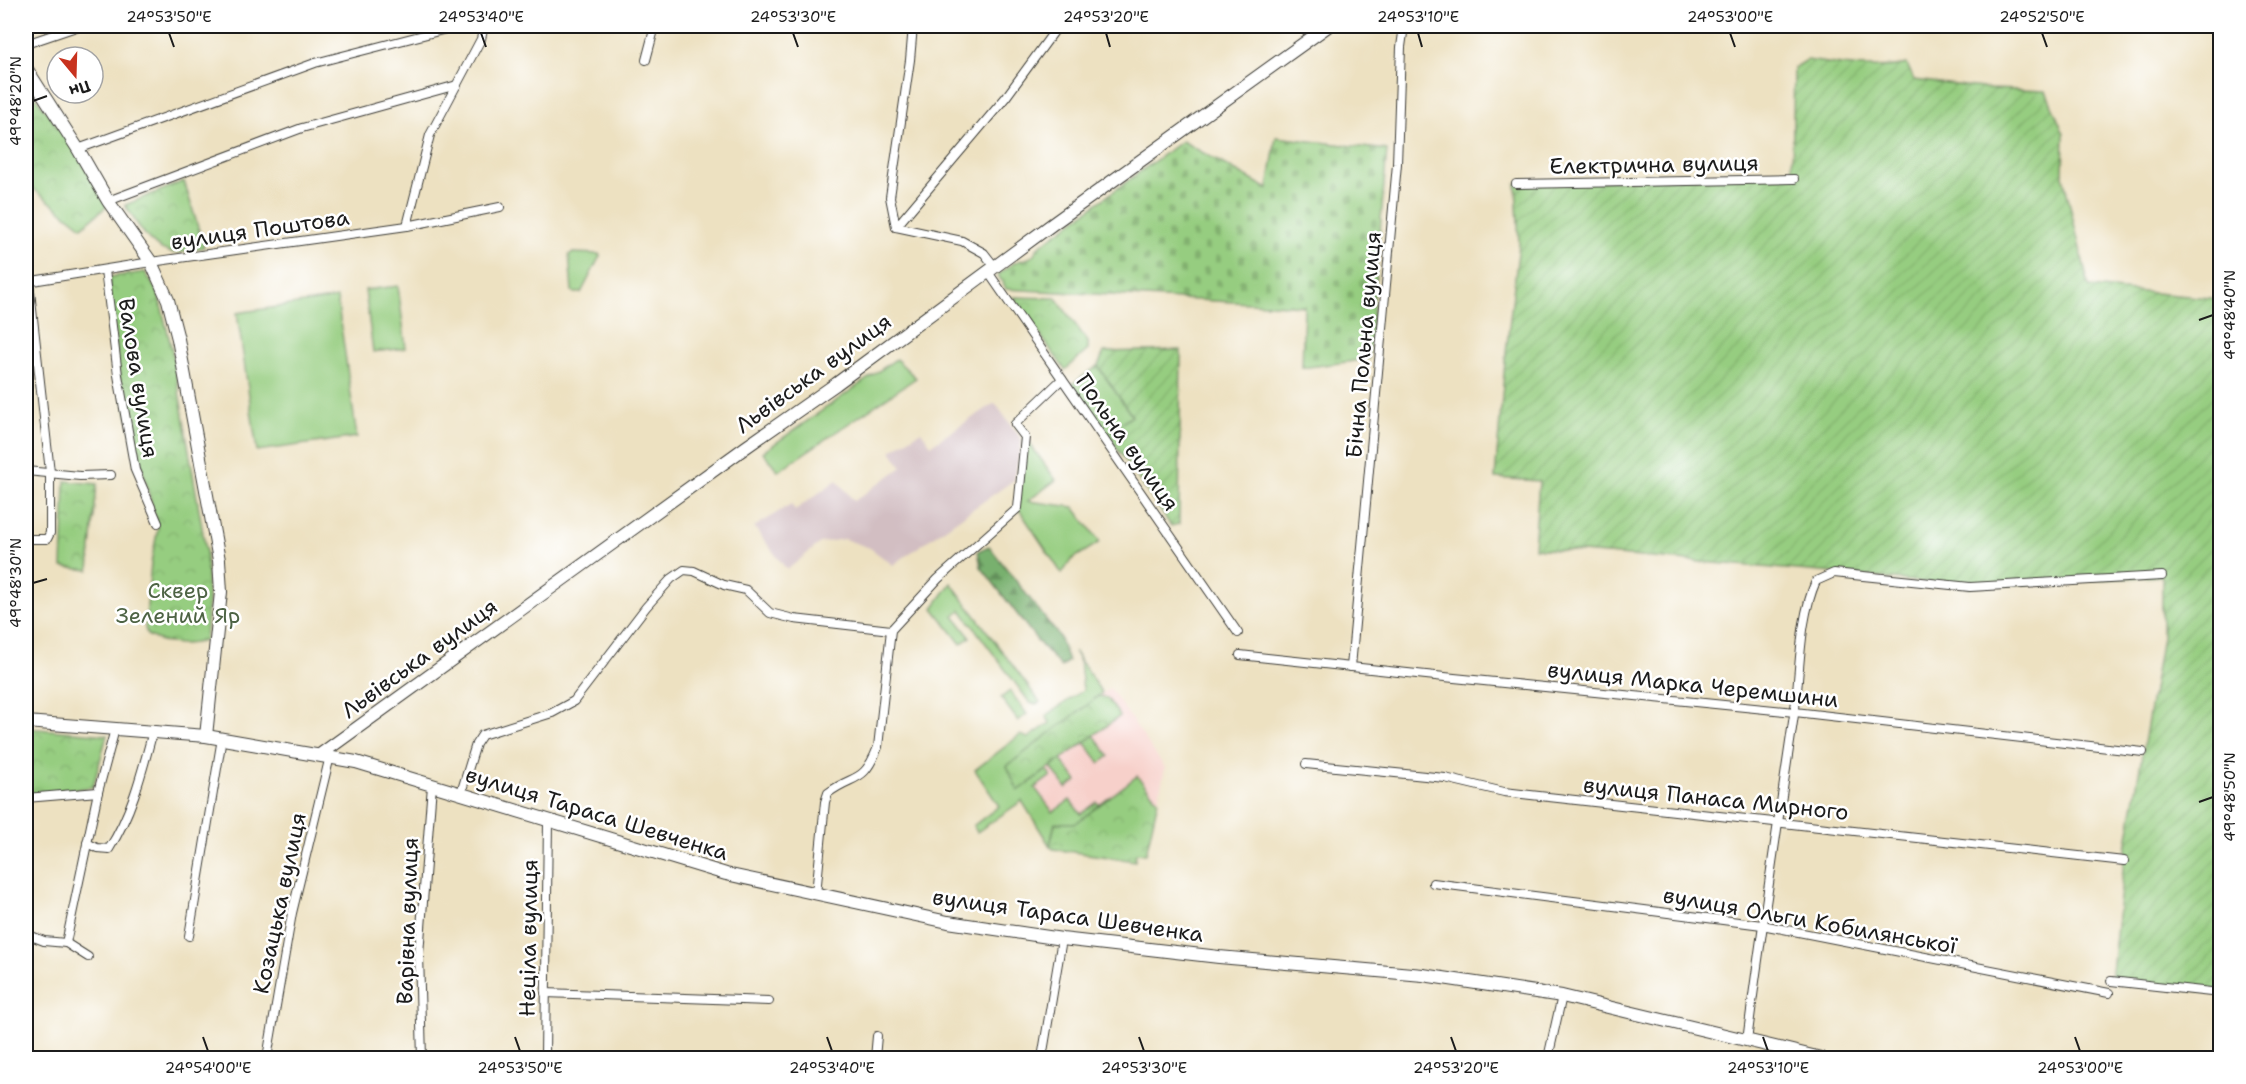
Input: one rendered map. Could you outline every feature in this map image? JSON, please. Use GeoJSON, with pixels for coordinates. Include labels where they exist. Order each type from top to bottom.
{"type":"FeatureCollection","features":[{"type":"Feature","properties":{"kind":"main road","name":"Львівська вулиця"},"geometry":{"type":"LineString","coordinates":[[326,755],[746,447],[1328,26]]}},
{"type":"Feature","properties":{"kind":"main road"},"geometry":{"type":"LineString","coordinates":[[26,69],[78,149],[108,201],[151,262],[168,300],[178,339],[219,560],[221,592],[206,736]]}},
{"type":"Feature","properties":{"kind":"main road","name":"вулиця Тараса Шевченка"},"geometry":{"type":"LineString","coordinates":[[26,722],[153,730],[222,738],[326,755],[356,762],[726,874],[948,922],[1062,939],[1219,957],[1423,975],[1562,996],[1821,1059]]}},
{"type":"Feature","properties":{"kind":"street"},"geometry":{"type":"LineString","coordinates":[[26,44],[79,26]]}},
{"type":"Feature","properties":{"kind":"street"},"geometry":{"type":"LineString","coordinates":[[78,149],[315,63],[458,26]]}},
{"type":"Feature","properties":{"kind":"street"},"geometry":{"type":"LineString","coordinates":[[407,226],[430,135],[481,39],[484,26]]}},
{"type":"Feature","properties":{"kind":"street"},"geometry":{"type":"LineString","coordinates":[[646,60],[655,26]]}},
{"type":"Feature","properties":{"kind":"street"},"geometry":{"type":"LineString","coordinates":[[896,227],[890,197],[913,26]]}},
{"type":"Feature","properties":{"kind":"street"},"geometry":{"type":"LineString","coordinates":[[896,227],[1006,97],[1058,26]]}},
{"type":"Feature","properties":{"kind":"street","name":"Бічна Польна вулиця"},"geometry":{"type":"LineString","coordinates":[[1351,667],[1397,164],[1401,47],[1404,26]]}},
{"type":"Feature","properties":{"kind":"street"},"geometry":{"type":"LineString","coordinates":[[108,201],[302,128],[457,85]]}},
{"type":"Feature","properties":{"kind":"street","name":"Електрична вулиця"},"geometry":{"type":"LineString","coordinates":[[1516,184],[1794,179]]}},
{"type":"Feature","properties":{"kind":"street","name":"вулиця Поштова"},"geometry":{"type":"LineString","coordinates":[[27,282],[407,226],[500,207]]}},
{"type":"Feature","properties":{"kind":"street","name":"Польна вулиця"},"geometry":{"type":"LineString","coordinates":[[896,227],[962,241],[984,253],[1062,379],[1238,633]]}},
{"type":"Feature","properties":{"kind":"street","name":"Валова вулиця"},"geometry":{"type":"LineString","coordinates":[[105,270],[118,375],[135,470],[158,523]]}},
{"type":"Feature","properties":{"kind":"street"},"geometry":{"type":"LineString","coordinates":[[26,539],[42,540],[50,533],[50,472],[27,282]]}},
{"type":"Feature","properties":{"kind":"street"},"geometry":{"type":"LineString","coordinates":[[816,894],[825,802],[828,793],[865,773],[878,747],[891,630],[938,579],[1018,508],[1025,437],[1015,424],[1062,379]]}},
{"type":"Feature","properties":{"kind":"street"},"geometry":{"type":"LineString","coordinates":[[26,471],[80,476],[111,475]]}},
{"type":"Feature","properties":{"kind":"street"},"geometry":{"type":"LineString","coordinates":[[460,793],[476,744],[482,735],[552,713],[574,701],[646,607],[671,579],[684,570],[694,571],[724,585],[746,590],[770,613],[794,619],[891,630]]}},
{"type":"Feature","properties":{"kind":"street"},"geometry":{"type":"LineString","coordinates":[[1747,1041],[1762,925],[1795,712],[1808,599],[1816,581],[1834,573],[1970,587],[2162,576]]}},
{"type":"Feature","properties":{"kind":"street","name":"вулиця Марка Черемшини"},"geometry":{"type":"LineString","coordinates":[[1240,655],[1795,712],[2143,752]]}},
{"type":"Feature","properties":{"kind":"street"},"geometry":{"type":"LineString","coordinates":[[66,943],[98,792],[115,729]]}},
{"type":"Feature","properties":{"kind":"street"},"geometry":{"type":"LineString","coordinates":[[87,843],[96,848],[109,849],[120,832],[136,791],[153,730]]}},
{"type":"Feature","properties":{"kind":"street"},"geometry":{"type":"LineString","coordinates":[[189,936],[222,738]]}},
{"type":"Feature","properties":{"kind":"street","name":"Козацька вулиця"},"geometry":{"type":"LineString","coordinates":[[267,1059],[292,913],[326,755]]}},
{"type":"Feature","properties":{"kind":"street","name":"вулиця Панаса Мирного"},"geometry":{"type":"LineString","coordinates":[[1306,764],[1445,778],[1504,792],[2124,861]]}},
{"type":"Feature","properties":{"kind":"street","name":"Варівна вулиця"},"geometry":{"type":"LineString","coordinates":[[422,1059],[419,954],[432,785]]}},
{"type":"Feature","properties":{"kind":"street"},"geometry":{"type":"LineString","coordinates":[[26,798],[98,792]]}},
{"type":"Feature","properties":{"kind":"street","name":"Неціла вулиця"},"geometry":{"type":"LineString","coordinates":[[545,1056],[548,820]]}},
{"type":"Feature","properties":{"kind":"street","name":"вулиця Ольги Кобилянської"},"geometry":{"type":"LineString","coordinates":[[1433,883],[1762,925],[2109,993]]}},
{"type":"Feature","properties":{"kind":"street"},"geometry":{"type":"LineString","coordinates":[[26,934],[44,941],[66,943],[88,957]]}},
{"type":"Feature","properties":{"kind":"street"},"geometry":{"type":"LineString","coordinates":[[1042,1059],[1062,939]]}},
{"type":"Feature","properties":{"kind":"street"},"geometry":{"type":"LineString","coordinates":[[2111,981],[2220,993]]}},
{"type":"Feature","properties":{"kind":"street"},"geometry":{"type":"LineString","coordinates":[[545,993],[770,1001]]}},
{"type":"Feature","properties":{"kind":"street"},"geometry":{"type":"LineString","coordinates":[[1548,1059],[1562,996]]}},
{"type":"Feature","properties":{"kind":"street"},"geometry":{"type":"LineString","coordinates":[[875,1059],[877,1036]]}},
{"type":"Feature","properties":{"kind":"shaded area"},"geometry":{"type":"Polygon","coordinates":[[[995,403],[1022,440],[1014,480],[893,565],[870,548],[844,539],[820,543],[787,570],[754,527],[791,504],[795,510],[837,480],[854,501],[902,467],[891,451],[921,431],[931,445],[995,403]]]}},
{"type":"Feature","properties":{"kind":"shaded area"},"geometry":{"type":"Polygon","coordinates":[[[1110,688],[1165,768],[1146,854],[1136,853],[1135,861],[1053,849],[1022,801],[1095,698],[1110,688]]]}},
{"type":"Feature","properties":{"kind":"green space"},"geometry":{"type":"Polygon","coordinates":[[[1807,60],[1870,67],[1907,64],[1914,80],[1991,89],[2046,91],[2064,134],[2063,176],[2089,287],[2220,299],[2220,993],[2111,981],[2124,861],[2162,637],[2162,576],[1970,587],[1834,573],[1534,548],[1539,481],[1495,478],[1505,361],[1519,244],[1516,184],[1792,174],[1794,68],[1807,60]]]}},
{"type":"Feature","properties":{"kind":"green space"},"geometry":{"type":"Polygon","coordinates":[[[26,84],[77,153],[107,206],[82,227],[26,183],[26,84]]]}},
{"type":"Feature","properties":{"kind":"green space"},"geometry":{"type":"Polygon","coordinates":[[[1276,137],[1387,150],[1369,359],[1302,368],[1304,306],[1006,289],[998,275],[1014,263],[1030,257],[1038,247],[1182,141],[1268,189],[1276,137]]]}},
{"type":"Feature","properties":{"kind":"green space"},"geometry":{"type":"Polygon","coordinates":[[[184,181],[204,247],[176,253],[159,248],[152,242],[125,205],[184,181]]]}},
{"type":"Feature","properties":{"kind":"green space"},"geometry":{"type":"Polygon","coordinates":[[[572,253],[599,254],[600,256],[581,293],[572,291],[569,255],[572,253]]]}},
{"type":"Feature","properties":{"kind":"green space","name":"Сквер Зелений Яр"},"geometry":{"type":"Polygon","coordinates":[[[145,272],[158,293],[172,350],[206,551],[208,599],[205,641],[189,644],[161,641],[147,635],[145,628],[151,563],[158,528],[122,394],[109,290],[110,277],[145,272]]]}},
{"type":"Feature","properties":{"kind":"green space"},"geometry":{"type":"Polygon","coordinates":[[[398,286],[406,348],[373,352],[365,290],[398,286]]]}},
{"type":"Feature","properties":{"kind":"green space"},"geometry":{"type":"Polygon","coordinates":[[[1013,297],[1056,298],[1088,342],[1088,350],[1065,370],[1013,297]]]}},
{"type":"Feature","properties":{"kind":"green space"},"geometry":{"type":"Polygon","coordinates":[[[337,298],[357,437],[257,451],[237,313],[337,298]]]}},
{"type":"Feature","properties":{"kind":"green space"},"geometry":{"type":"Polygon","coordinates":[[[1181,350],[1179,524],[1171,526],[1107,434],[1132,416],[1098,366],[1104,352],[1181,350]]]}},
{"type":"Feature","properties":{"kind":"green space"},"geometry":{"type":"Polygon","coordinates":[[[896,359],[916,378],[778,471],[763,452],[896,359]]]}},
{"type":"Feature","properties":{"kind":"green space"},"geometry":{"type":"Polygon","coordinates":[[[1098,366],[1132,416],[1107,434],[1072,384],[1098,366]]]}},
{"type":"Feature","properties":{"kind":"green space"},"geometry":{"type":"Polygon","coordinates":[[[1025,437],[1056,480],[1028,501],[1074,507],[1100,542],[1071,560],[1062,574],[1018,508],[1025,437]]]}},
{"type":"Feature","properties":{"kind":"green space"},"geometry":{"type":"Polygon","coordinates":[[[65,481],[97,484],[89,570],[62,567],[65,481]]]}},
{"type":"Feature","properties":{"kind":"green space"},"geometry":{"type":"Polygon","coordinates":[[[989,546],[1059,636],[1068,661],[1061,667],[1040,644],[981,567],[978,551],[989,546]]]}},
{"type":"Feature","properties":{"kind":"green space"},"geometry":{"type":"Polygon","coordinates":[[[951,583],[1040,702],[1030,703],[961,610],[954,616],[970,637],[961,644],[933,608],[951,583]]]}},
{"type":"Feature","properties":{"kind":"green space"},"geometry":{"type":"Polygon","coordinates":[[[1074,651],[1102,693],[1095,698],[1025,786],[1047,770],[1051,776],[1035,788],[1053,812],[1070,800],[1081,814],[1097,802],[1100,805],[1076,824],[1055,823],[1050,846],[1022,801],[977,832],[973,826],[999,806],[975,770],[1020,735],[1028,738],[1050,723],[1046,716],[1083,690],[1080,662],[1074,651]]]}},
{"type":"Feature","properties":{"kind":"green space"},"geometry":{"type":"Polygon","coordinates":[[[1010,691],[1027,714],[1018,721],[1001,698],[1010,691]]]}},
{"type":"Feature","properties":{"kind":"green space"},"geometry":{"type":"Polygon","coordinates":[[[1099,696],[1107,698],[1120,716],[1018,791],[1007,766],[1099,696]]]}},
{"type":"Feature","properties":{"kind":"green space"},"geometry":{"type":"Polygon","coordinates":[[[26,728],[107,735],[93,787],[26,795],[26,728]]]}},
{"type":"Feature","properties":{"kind":"green space"},"geometry":{"type":"Polygon","coordinates":[[[1094,735],[1109,756],[1100,763],[1084,742],[1094,735]]]}},
{"type":"Feature","properties":{"kind":"green space"},"geometry":{"type":"Polygon","coordinates":[[[1061,760],[1077,781],[1066,788],[1051,767],[1061,760]]]}},
{"type":"Feature","properties":{"kind":"green space"},"geometry":{"type":"Polygon","coordinates":[[[1137,776],[1158,800],[1146,854],[1136,853],[1135,861],[1053,849],[1050,846],[1055,823],[1076,823],[1137,776]]]}}]}
